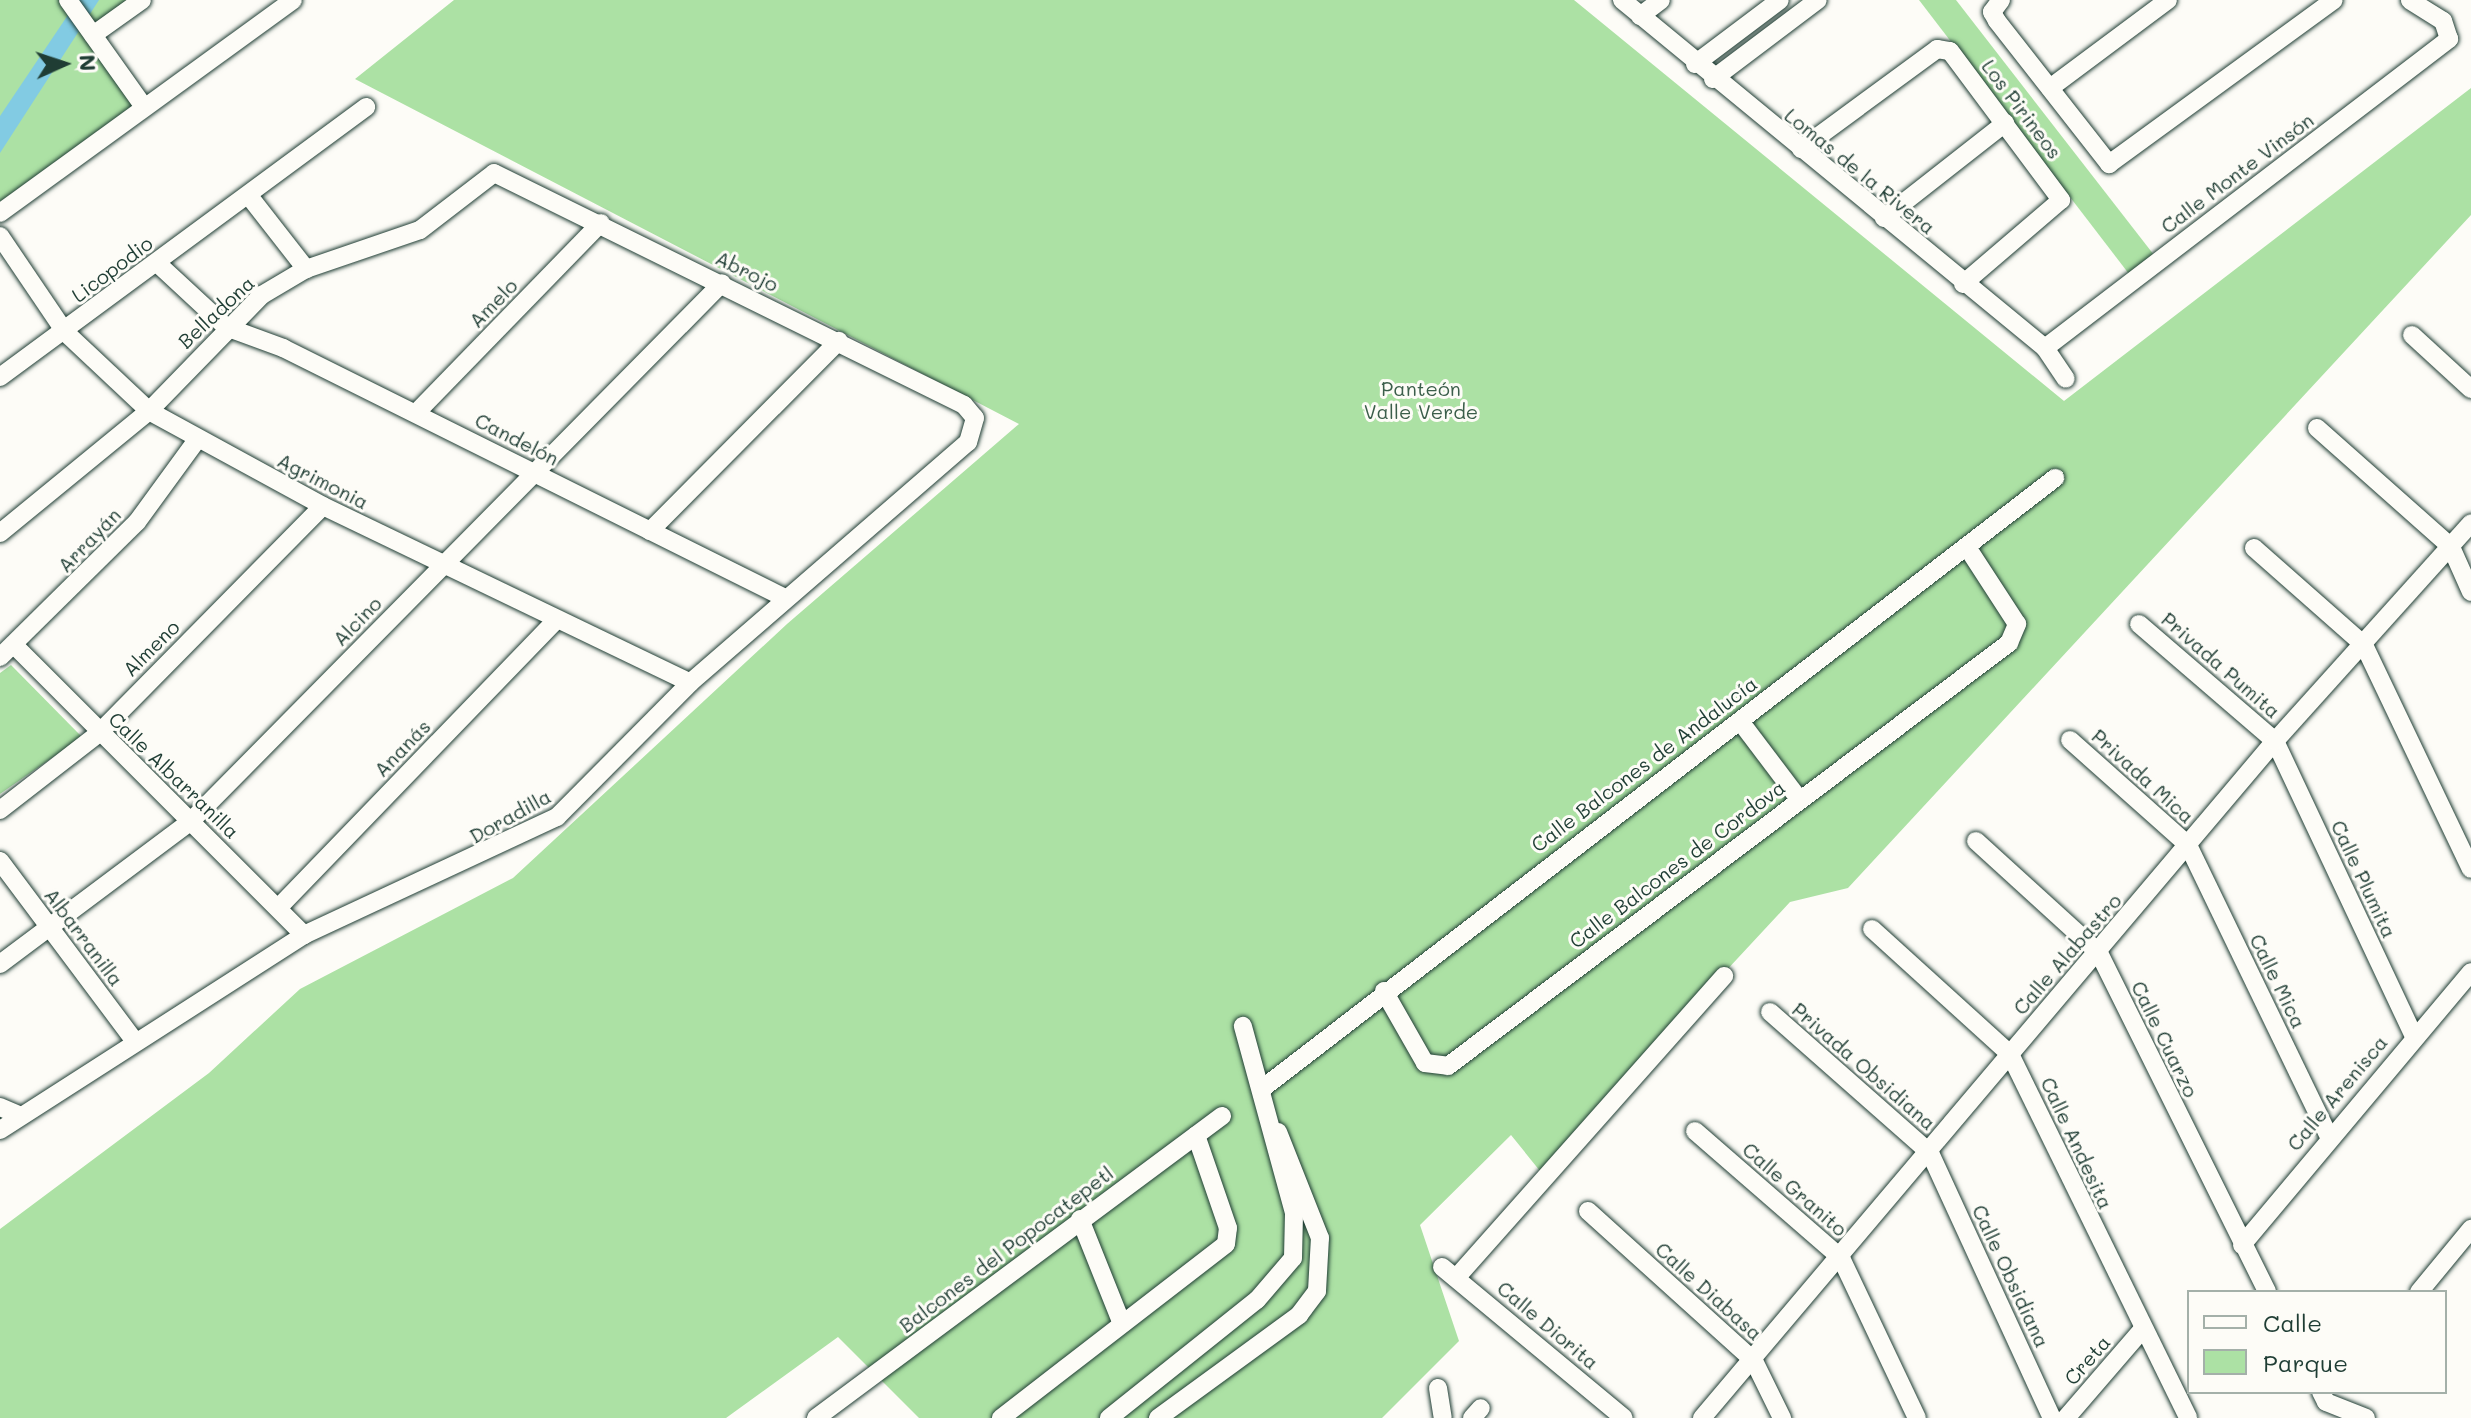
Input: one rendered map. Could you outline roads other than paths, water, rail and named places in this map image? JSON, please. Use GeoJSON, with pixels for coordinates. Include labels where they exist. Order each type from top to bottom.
{"type":"FeatureCollection","features":[{"type":"Feature","properties":{"kind":"street"},"geometry":{"type":"LineString","coordinates":[[68,0],[144,107]]}},
{"type":"Feature","properties":{"kind":"street"},"geometry":{"type":"LineString","coordinates":[[89,29],[142,0]]}},
{"type":"Feature","properties":{"kind":"street"},"geometry":{"type":"LineString","coordinates":[[0,213],[293,0]]}},
{"type":"Feature","properties":{"kind":"street","name":"Lomas de la Rivera"},"geometry":{"type":"LineString","coordinates":[[1622,0],[1713,79],[2045,348],[2066,379]]}},
{"type":"Feature","properties":{"kind":"street"},"geometry":{"type":"LineString","coordinates":[[1640,16],[1661,0]]}},
{"type":"Feature","properties":{"kind":"street"},"geometry":{"type":"LineString","coordinates":[[1695,64],[1780,0]]}},
{"type":"Feature","properties":{"kind":"street"},"geometry":{"type":"LineString","coordinates":[[1713,79],[1818,0]]}},
{"type":"Feature","properties":{"kind":"street"},"geometry":{"type":"LineString","coordinates":[[2050,88],[2168,0]]}},
{"type":"Feature","properties":{"kind":"street"},"geometry":{"type":"LineString","coordinates":[[1997,6],[2050,88],[2109,164],[2334,0]]}},
{"type":"Feature","properties":{"kind":"street","name":"Calle Monte Vinsón"},"geometry":{"type":"LineString","coordinates":[[2045,348],[2449,39],[2449,29],[2410,0]]}},
{"type":"Feature","properties":{"kind":"street","name":"Los Pirineos"},"geometry":{"type":"LineString","coordinates":[[1801,149],[1944,48],[2005,123],[2061,200],[1963,284]]}},
{"type":"Feature","properties":{"kind":"street","name":"Licopodio"},"geometry":{"type":"LineString","coordinates":[[0,377],[366,107]]}},
{"type":"Feature","properties":{"kind":"street"},"geometry":{"type":"LineString","coordinates":[[1884,218],[2005,123]]}},
{"type":"Feature","properties":{"kind":"street","name":"Abrojo"},"geometry":{"type":"LineString","coordinates":[[494,173],[839,341],[964,405],[975,418]]}},
{"type":"Feature","properties":{"kind":"street","name":"Belladona"},"geometry":{"type":"LineString","coordinates":[[2,528],[149,411],[226,327],[306,269],[420,230],[494,173]]}},
{"type":"Feature","properties":{"kind":"street"},"geometry":{"type":"LineString","coordinates":[[249,196],[306,269]]}},
{"type":"Feature","properties":{"kind":"street","name":"Amelo"},"geometry":{"type":"LineString","coordinates":[[416,413],[601,223]]}},
{"type":"Feature","properties":{"kind":"street","name":"Agrimonia"},"geometry":{"type":"LineString","coordinates":[[0,236],[65,332],[149,411],[196,441],[442,566],[690,683]]}},
{"type":"Feature","properties":{"kind":"street","name":"Candelón"},"geometry":{"type":"LineString","coordinates":[[157,263],[226,327],[416,413],[785,598]]}},
{"type":"Feature","properties":{"kind":"street","name":"Alcino"},"geometry":{"type":"LineString","coordinates":[[0,964],[190,822],[722,283]]}},
{"type":"Feature","properties":{"kind":"street"},"geometry":{"type":"LineString","coordinates":[[2412,335],[2471,389]]}},
{"type":"Feature","properties":{"kind":"street"},"geometry":{"type":"LineString","coordinates":[[650,531],[839,341]]}},
{"type":"Feature","properties":{"kind":"street","name":"Doradilla"},"geometry":{"type":"LineString","coordinates":[[0,1130],[134,1040],[304,935],[557,817],[690,683],[968,442],[975,418]]}},
{"type":"Feature","properties":{"kind":"street"},"geometry":{"type":"LineString","coordinates":[[2317,428],[2451,547],[2471,592]]}},
{"type":"Feature","properties":{"kind":"street","name":"Arrayán"},"geometry":{"type":"LineString","coordinates":[[8,651],[137,522],[196,441]]}},
{"type":"Feature","properties":{"kind":"street","name":"Calle Balcones de Andalucía"},"geometry":{"type":"LineString","coordinates":[[1263,1088],[1384,991],[2055,478]]}},
{"type":"Feature","properties":{"kind":"street","name":"Almeno"},"geometry":{"type":"LineString","coordinates":[[0,810],[98,734],[323,506]]}},
{"type":"Feature","properties":{"kind":"street","name":"Calle Alabastro"},"geometry":{"type":"LineString","coordinates":[[1702,1418],[1754,1361],[2275,741],[2471,523]]}},
{"type":"Feature","properties":{"kind":"street","name":"Calle Balcones de Cordova"},"geometry":{"type":"LineString","coordinates":[[1384,991],[1425,1063],[1448,1066],[1799,799],[2018,631],[1967,547]]}},
{"type":"Feature","properties":{"kind":"street"},"geometry":{"type":"LineString","coordinates":[[2254,548],[2364,645],[2471,869]]}},
{"type":"Feature","properties":{"kind":"street","name":"Ananás"},"geometry":{"type":"LineString","coordinates":[[280,906],[556,620]]}},
{"type":"Feature","properties":{"kind":"street","name":"Privada Pumita"},"geometry":{"type":"LineString","coordinates":[[2139,624],[2275,741]]}},
{"type":"Feature","properties":{"kind":"street","name":"Calle Albarranilla"},"geometry":{"type":"LineString","coordinates":[[8,651],[280,906],[304,935]]}},
{"type":"Feature","properties":{"kind":"street"},"geometry":{"type":"LineString","coordinates":[[1740,721],[1799,799]]}},
{"type":"Feature","properties":{"kind":"street","name":"Privada Mica"},"geometry":{"type":"LineString","coordinates":[[2070,740],[2188,845]]}},
{"type":"Feature","properties":{"kind":"street","name":"Calle Plumita"},"geometry":{"type":"LineString","coordinates":[[2275,741],[2414,1036]]}},
{"type":"Feature","properties":{"kind":"street","name":"Calle Cuarzo"},"geometry":{"type":"LineString","coordinates":[[1976,841],[2099,953],[2266,1290]]}},
{"type":"Feature","properties":{"kind":"street","name":"Calle Mica"},"geometry":{"type":"LineString","coordinates":[[2188,845],[2328,1135]]}},
{"type":"Feature","properties":{"kind":"street","name":"Albarranilla"},"geometry":{"type":"LineString","coordinates":[[0,861],[134,1040]]}},
{"type":"Feature","properties":{"kind":"street","name":"Calle Andesita"},"geometry":{"type":"LineString","coordinates":[[1872,929],[2010,1054],[2141,1331],[2188,1418]]}},
{"type":"Feature","properties":{"kind":"street","name":"Calle Arenisca"},"geometry":{"type":"LineString","coordinates":[[2242,1245],[2328,1135],[2471,972]]}},
{"type":"Feature","properties":{"kind":"street","name":"Calle Diorita"},"geometry":{"type":"LineString","coordinates":[[1624,1418],[1449,1272],[1724,976]]}},
{"type":"Feature","properties":{"kind":"street","name":"Privada Obsidiana"},"geometry":{"type":"LineString","coordinates":[[1770,1012],[1930,1153]]}},
{"type":"Feature","properties":{"kind":"street"},"geometry":{"type":"LineString","coordinates":[[1109,1418],[1257,1300],[1293,1258],[1297,1232],[1273,1123],[1243,1026]]}},
{"type":"Feature","properties":{"kind":"street"},"geometry":{"type":"LineString","coordinates":[[0,1107],[19,1115]]}},
{"type":"Feature","properties":{"kind":"street","name":"Balcones del Popocatepetl"},"geometry":{"type":"LineString","coordinates":[[816,1418],[1222,1116]]}},
{"type":"Feature","properties":{"kind":"street"},"geometry":{"type":"LineString","coordinates":[[1158,1418],[1299,1315],[1317,1291],[1320,1238],[1273,1123]]}},
{"type":"Feature","properties":{"kind":"street","name":"Calle Granito"},"geometry":{"type":"LineString","coordinates":[[1695,1131],[1841,1258],[1917,1418]]}},
{"type":"Feature","properties":{"kind":"street"},"geometry":{"type":"LineString","coordinates":[[1001,1418],[1218,1252],[1228,1236],[1196,1135]]}},
{"type":"Feature","properties":{"kind":"street","name":"Calle Obsidiana"},"geometry":{"type":"LineString","coordinates":[[1930,1153],[2052,1418]]}},
{"type":"Feature","properties":{"kind":"street","name":"Calle Diabasa"},"geometry":{"type":"LineString","coordinates":[[1588,1211],[1754,1361],[1782,1418]]}},
{"type":"Feature","properties":{"kind":"street"},"geometry":{"type":"LineString","coordinates":[[1080,1219],[1122,1324]]}},
{"type":"Feature","properties":{"kind":"street"},"geometry":{"type":"LineString","coordinates":[[2421,1290],[2471,1229]]}},
{"type":"Feature","properties":{"kind":"street","name":"Creta"},"geometry":{"type":"LineString","coordinates":[[2066,1418],[2141,1331]]}},
{"type":"Feature","properties":{"kind":"street"},"geometry":{"type":"LineString","coordinates":[[1438,1388],[1443,1418]]}},
{"type":"Feature","properties":{"kind":"street"},"geometry":{"type":"LineString","coordinates":[[2313,1418],[2327,1395],[2366,1418]]}},
{"type":"Feature","properties":{"kind":"water"},"geometry":{"type":"Polygon","coordinates":[[[78,0],[99,0],[0,153],[0,116],[78,0]]]}},
{"type":"Feature","properties":{"kind":"park label","name":"Panteón Valle Verde"},"geometry":{"type":"Point","coordinates":[1421,400]}}]}
